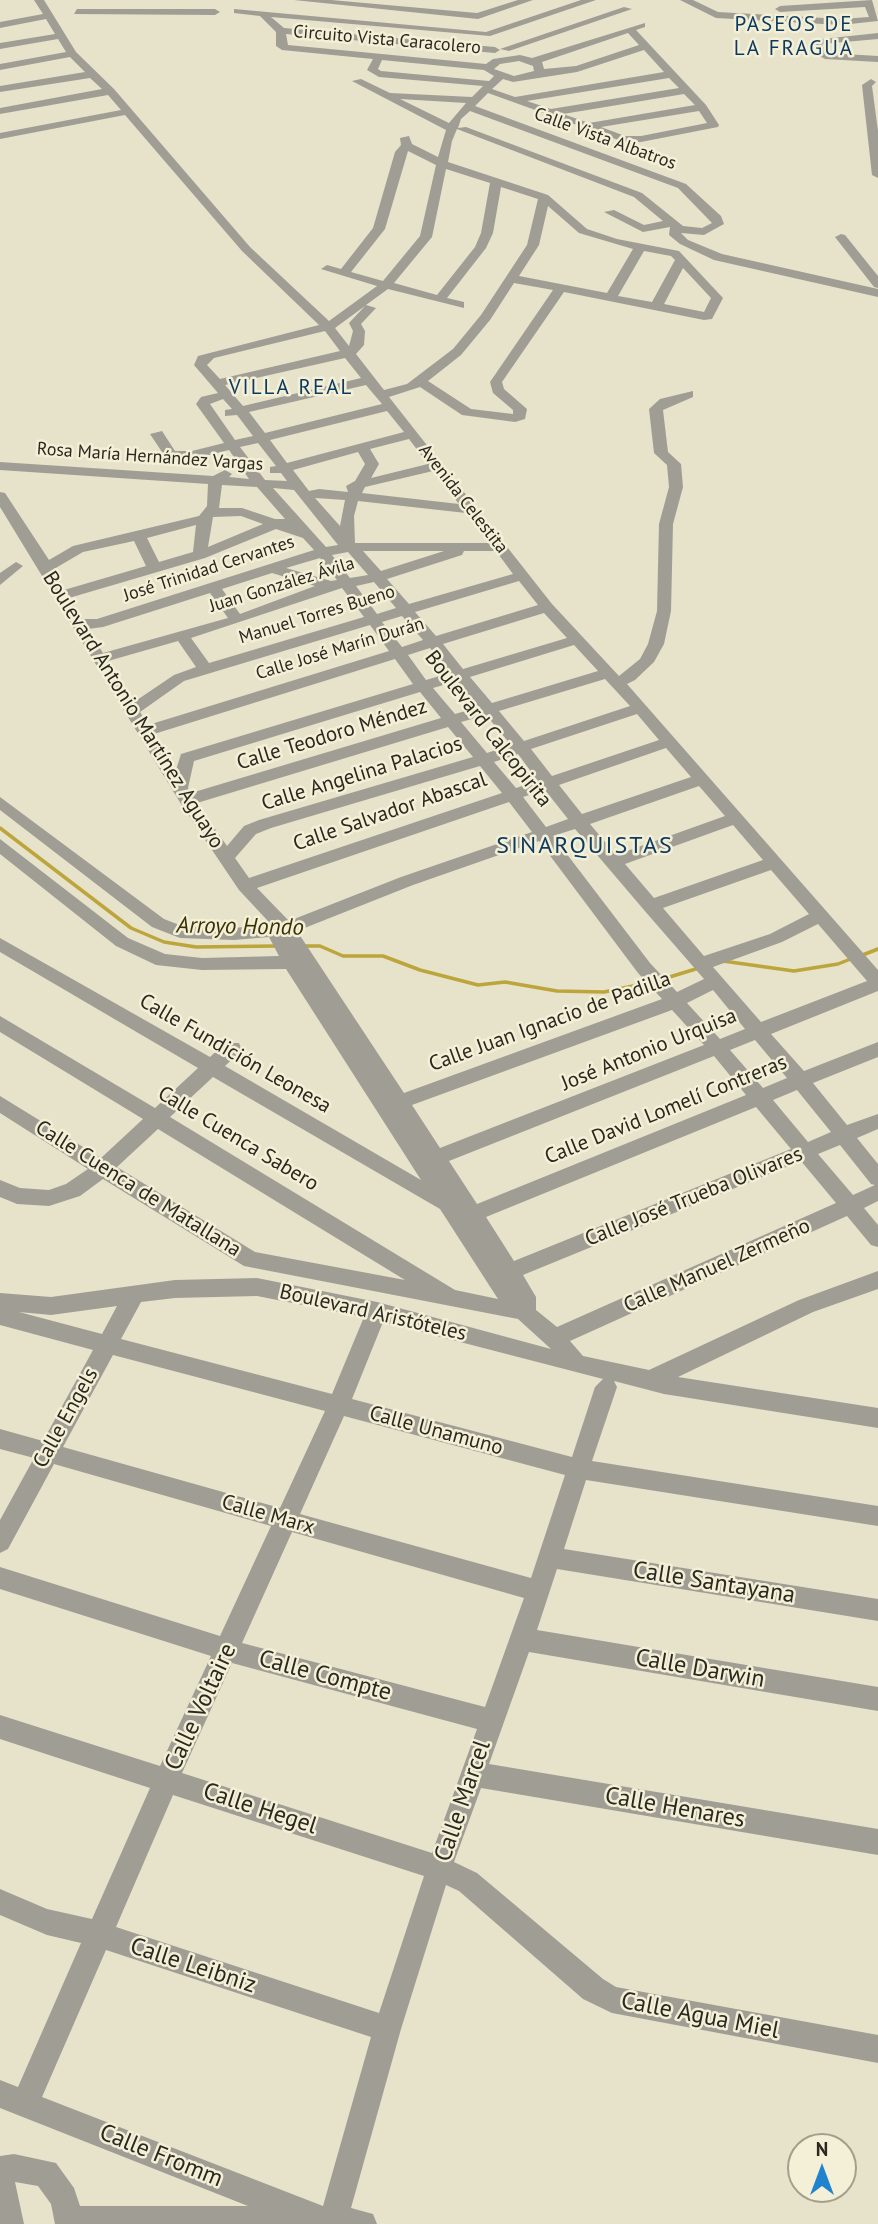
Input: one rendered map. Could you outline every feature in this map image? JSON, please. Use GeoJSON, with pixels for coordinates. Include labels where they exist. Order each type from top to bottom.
{"type":"FeatureCollection","features":[{"type":"Feature","properties":{"kind":"street","name":"Avenida Celestita"},"geometry":{"type":"LineString","coordinates":[[39,0],[72,54],[110,91],[246,249],[334,324],[349,353],[369,380],[547,607],[640,708],[822,915],[878,983]]}},
{"type":"Feature","properties":{"kind":"street"},"geometry":{"type":"LineString","coordinates":[[192,11],[197,0]]}},
{"type":"Feature","properties":{"kind":"street"},"geometry":{"type":"LineString","coordinates":[[299,0],[473,15],[528,0]]}},
{"type":"Feature","properties":{"kind":"street"},"geometry":{"type":"LineString","coordinates":[[457,0],[473,15]]}},
{"type":"Feature","properties":{"kind":"street"},"geometry":{"type":"LineString","coordinates":[[466,0],[473,15],[504,54]]}},
{"type":"Feature","properties":{"kind":"street","name":"Circuito Vista Caracolero"},"geometry":{"type":"LineString","coordinates":[[237,11],[486,33],[591,0]]}},
{"type":"Feature","properties":{"kind":"street"},"geometry":{"type":"LineString","coordinates":[[685,0],[716,15],[868,2],[875,19],[820,30]]}},
{"type":"Feature","properties":{"kind":"street"},"geometry":{"type":"LineString","coordinates":[[746,0],[752,14]]}},
{"type":"Feature","properties":{"kind":"street"},"geometry":{"type":"LineString","coordinates":[[68,1],[79,15],[215,12]]}},
{"type":"Feature","properties":{"kind":"street"},"geometry":{"type":"LineString","coordinates":[[627,9],[612,9],[504,54],[489,67],[489,71],[497,83],[516,99],[630,140],[714,125],[702,107],[630,29]]}},
{"type":"Feature","properties":{"kind":"street","name":"Circuito Vista Caracolero"},"geometry":{"type":"LineString","coordinates":[[265,13],[265,18],[281,31],[281,47],[489,67]]}},
{"type":"Feature","properties":{"kind":"street"},"geometry":{"type":"LineString","coordinates":[[752,14],[820,30],[878,36]]}},
{"type":"Feature","properties":{"kind":"street"},"geometry":{"type":"LineString","coordinates":[[0,25],[49,16]]}},
{"type":"Feature","properties":{"kind":"street"},"geometry":{"type":"LineString","coordinates":[[534,61],[642,25]]}},
{"type":"Feature","properties":{"kind":"street"},"geometry":{"type":"LineString","coordinates":[[820,30],[817,42],[819,53],[825,57],[878,59]]}},
{"type":"Feature","properties":{"kind":"street"},"geometry":{"type":"LineString","coordinates":[[281,31],[504,54],[534,61],[541,67],[539,73]]}},
{"type":"Feature","properties":{"kind":"street"},"geometry":{"type":"LineString","coordinates":[[0,46],[61,36]]}},
{"type":"Feature","properties":{"kind":"street"},"geometry":{"type":"LineString","coordinates":[[379,57],[373,73],[497,83],[529,78],[539,73],[577,69],[646,46]]}},
{"type":"Feature","properties":{"kind":"street"},"geometry":{"type":"LineString","coordinates":[[0,67],[72,54]]}},
{"type":"Feature","properties":{"kind":"street"},"geometry":{"type":"LineString","coordinates":[[612,82],[661,62]]}},
{"type":"Feature","properties":{"kind":"street"},"geometry":{"type":"LineString","coordinates":[[0,89],[93,74]]}},
{"type":"Feature","properties":{"kind":"street"},"geometry":{"type":"LineString","coordinates":[[516,99],[672,74]]}},
{"type":"Feature","properties":{"kind":"street"},"geometry":{"type":"LineString","coordinates":[[854,77],[875,83]]}},
{"type":"Feature","properties":{"kind":"street","name":"Calle Vista Albatros"},"geometry":{"type":"LineString","coordinates":[[357,81],[456,128],[638,195],[673,225],[704,232],[719,224],[717,218],[682,186],[473,105]]}},
{"type":"Feature","properties":{"kind":"street"},"geometry":{"type":"LineString","coordinates":[[334,324],[355,323],[436,237],[456,128],[473,105],[497,83]]}},
{"type":"Feature","properties":{"kind":"street"},"geometry":{"type":"LineString","coordinates":[[875,83],[867,85],[878,175]]}},
{"type":"Feature","properties":{"kind":"street"},"geometry":{"type":"LineString","coordinates":[[552,113],[687,90]]}},
{"type":"Feature","properties":{"kind":"street"},"geometry":{"type":"LineString","coordinates":[[0,111],[110,91]]}},
{"type":"Feature","properties":{"kind":"street"},"geometry":{"type":"LineString","coordinates":[[382,94],[473,105]]}},
{"type":"Feature","properties":{"kind":"street"},"geometry":{"type":"LineString","coordinates":[[59,101],[88,133]]}},
{"type":"Feature","properties":{"kind":"street"},"geometry":{"type":"LineString","coordinates":[[37,105],[58,126]]}},
{"type":"Feature","properties":{"kind":"street"},"geometry":{"type":"LineString","coordinates":[[590,127],[702,107]]}},
{"type":"Feature","properties":{"kind":"street"},"geometry":{"type":"LineString","coordinates":[[0,125],[4,135],[127,112]]}},
{"type":"Feature","properties":{"kind":"street"},"geometry":{"type":"LineString","coordinates":[[344,274],[379,229],[400,152],[406,142],[448,166],[544,197],[583,231],[669,251],[682,259],[716,295],[708,316],[514,279]]}},
{"type":"Feature","properties":{"kind":"street"},"geometry":{"type":"LineString","coordinates":[[439,300],[480,248],[486,233],[496,183]]}},
{"type":"Feature","properties":{"kind":"street"},"geometry":{"type":"LineString","coordinates":[[200,555],[207,516],[214,506],[222,480],[239,450],[385,400],[407,390],[457,352],[514,279],[537,234],[544,197]]}},
{"type":"Feature","properties":{"kind":"street"},"geometry":{"type":"LineString","coordinates":[[610,212],[643,229],[673,225],[675,235],[684,242],[718,257],[832,285],[878,293]]}},
{"type":"Feature","properties":{"kind":"street"},"geometry":{"type":"LineString","coordinates":[[841,237],[878,284]]}},
{"type":"Feature","properties":{"kind":"street"},"geometry":{"type":"LineString","coordinates":[[610,298],[641,246]]}},
{"type":"Feature","properties":{"kind":"street"},"geometry":{"type":"LineString","coordinates":[[656,307],[682,259]]}},
{"type":"Feature","properties":{"kind":"street"},"geometry":{"type":"LineString","coordinates":[[327,269],[460,305]]}},
{"type":"Feature","properties":{"kind":"street"},"geometry":{"type":"LineString","coordinates":[[334,324],[389,287]]}},
{"type":"Feature","properties":{"kind":"street"},"geometry":{"type":"LineString","coordinates":[[420,381],[467,412],[510,419],[520,416],[520,409],[498,390],[496,382],[561,288]]}},
{"type":"Feature","properties":{"kind":"street"},"geometry":{"type":"LineString","coordinates":[[215,384],[349,353],[356,349],[360,338],[355,323]]}},
{"type":"Feature","properties":{"kind":"street","name":"Boulevard Calcopirita"},"geometry":{"type":"LineString","coordinates":[[334,324],[210,355],[202,359],[200,365],[350,545],[383,575],[403,609],[520,746],[547,783],[650,906],[800,1080],[878,1178]]}},
{"type":"Feature","properties":{"kind":"street"},"geometry":{"type":"LineString","coordinates":[[225,396],[206,400],[208,410],[240,410],[369,380]]}},
{"type":"Feature","properties":{"kind":"street"},"geometry":{"type":"LineString","coordinates":[[613,678],[630,677],[646,662],[659,633],[667,576],[666,524],[676,487],[674,464],[661,453],[656,409],[665,402],[688,394]]}},
{"type":"Feature","properties":{"kind":"street"},"geometry":{"type":"LineString","coordinates":[[277,401],[300,427]]}},
{"type":"Feature","properties":{"kind":"street","name":"Boulevard Calcopirita"},"geometry":{"type":"LineString","coordinates":[[208,410],[258,480],[323,552],[422,685],[512,794],[644,968],[718,1048],[878,1239]]}},
{"type":"Feature","properties":{"kind":"street"},"geometry":{"type":"LineString","coordinates":[[157,434],[171,455],[209,450],[239,450],[283,464]]}},
{"type":"Feature","properties":{"kind":"street"},"geometry":{"type":"LineString","coordinates":[[258,480],[283,464],[413,434]]}},
{"type":"Feature","properties":{"kind":"street"},"geometry":{"type":"LineString","coordinates":[[350,545],[347,516],[356,491],[372,464],[362,447]]}},
{"type":"Feature","properties":{"kind":"street","name":"Rosa María Hernández Vargas"},"geometry":{"type":"LineString","coordinates":[[0,466],[258,480],[308,494],[356,491],[471,509]]}},
{"type":"Feature","properties":{"kind":"street"},"geometry":{"type":"LineString","coordinates":[[356,491],[437,466]]}},
{"type":"Feature","properties":{"kind":"street"},"geometry":{"type":"LineString","coordinates":[[60,596],[200,555],[274,525],[308,494]]}},
{"type":"Feature","properties":{"kind":"street","name":"Boulevard Antonio Martínez Aguayo"},"geometry":{"type":"LineString","coordinates":[[0,496],[39,555],[44,569],[77,624],[245,886],[288,942],[399,1101],[473,1214],[526,1297],[526,1311]]}},
{"type":"Feature","properties":{"kind":"street"},"geometry":{"type":"LineString","coordinates":[[44,569],[78,549],[139,536],[207,516],[235,512],[285,513]]}},
{"type":"Feature","properties":{"kind":"street"},"geometry":{"type":"LineString","coordinates":[[235,512],[306,535],[350,545],[500,547]]}},
{"type":"Feature","properties":{"kind":"street"},"geometry":{"type":"LineString","coordinates":[[235,512],[247,536]]}},
{"type":"Feature","properties":{"kind":"street"},"geometry":{"type":"LineString","coordinates":[[139,536],[155,569]]}},
{"type":"Feature","properties":{"kind":"street","name":"José Trinidad Cervantes"},"geometry":{"type":"LineString","coordinates":[[77,624],[97,624],[350,545]]}},
{"type":"Feature","properties":{"kind":"street"},"geometry":{"type":"LineString","coordinates":[[383,575],[391,546]]}},
{"type":"Feature","properties":{"kind":"street","name":"Juan González Ávila"},"geometry":{"type":"LineString","coordinates":[[100,659],[237,620],[330,586],[383,575],[474,547]]}},
{"type":"Feature","properties":{"kind":"street"},"geometry":{"type":"LineString","coordinates":[[0,581],[16,566]]}},
{"type":"Feature","properties":{"kind":"street"},"geometry":{"type":"LineString","coordinates":[[273,569],[330,586]]}},
{"type":"Feature","properties":{"kind":"street","name":"Manuel Torres Bueno"},"geometry":{"type":"LineString","coordinates":[[132,710],[179,678],[205,669],[522,576]]}},
{"type":"Feature","properties":{"kind":"street"},"geometry":{"type":"LineString","coordinates":[[214,588],[237,620]]}},
{"type":"Feature","properties":{"kind":"street","name":"Calle José Marín Durán"},"geometry":{"type":"LineString","coordinates":[[147,734],[398,651],[547,607]]}},
{"type":"Feature","properties":{"kind":"street"},"geometry":{"type":"LineString","coordinates":[[86,638],[97,624]]}},
{"type":"Feature","properties":{"kind":"street"},"geometry":{"type":"LineString","coordinates":[[182,636],[205,669]]}},
{"type":"Feature","properties":{"kind":"street"},"geometry":{"type":"LineString","coordinates":[[187,758],[578,639]]}},
{"type":"Feature","properties":{"kind":"street","name":"Calle Teodoro Méndez"},"geometry":{"type":"LineString","coordinates":[[184,793],[489,709],[613,678]]}},
{"type":"Feature","properties":{"kind":"street","name":"Calle Angelina Palacios"},"geometry":{"type":"LineString","coordinates":[[226,857],[250,831],[265,824],[482,760],[640,708]]}},
{"type":"Feature","properties":{"kind":"street"},"geometry":{"type":"LineString","coordinates":[[147,734],[166,740],[187,758]]}},
{"type":"Feature","properties":{"kind":"street","name":"Calle Salvador Abascal"},"geometry":{"type":"LineString","coordinates":[[245,886],[669,742]]}},
{"type":"Feature","properties":{"kind":"street"},"geometry":{"type":"LineString","coordinates":[[184,793],[187,758]]}},
{"type":"Feature","properties":{"kind":"street"},"geometry":{"type":"LineString","coordinates":[[0,845],[122,942],[148,954],[191,964],[288,942],[335,908],[541,833],[702,779]]}},
{"type":"Feature","properties":{"kind":"street"},"geometry":{"type":"LineString","coordinates":[[0,802],[168,928],[206,935],[288,942]]}},
{"type":"Feature","properties":{"kind":"street"},"geometry":{"type":"LineString","coordinates":[[613,862],[736,818]]}},
{"type":"Feature","properties":{"kind":"street"},"geometry":{"type":"LineString","coordinates":[[650,906],[775,862]]}},
{"type":"Feature","properties":{"kind":"street","name":"Calle Juan Ignacio de Padilla"},"geometry":{"type":"LineString","coordinates":[[399,1101],[674,1002],[707,971],[822,915]]}},
{"type":"Feature","properties":{"kind":"street","name":"Boulevard Antonio Martínez Aguayo"},"geometry":{"type":"LineString","coordinates":[[288,942],[447,1204],[509,1299],[555,1338],[577,1364]]}},
{"type":"Feature","properties":{"kind":"street","name":"Calle Fundición Leonesa"},"geometry":{"type":"LineString","coordinates":[[0,944],[447,1204]]}},
{"type":"Feature","properties":{"kind":"street","name":"José Antonio Urquisa"},"geometry":{"type":"LineString","coordinates":[[436,1158],[878,983]]}},
{"type":"Feature","properties":{"kind":"street","name":"Calle Cuenca Sabero"},"geometry":{"type":"LineString","coordinates":[[0,1023],[157,1116],[450,1297]]}},
{"type":"Feature","properties":{"kind":"street"},"geometry":{"type":"LineString","coordinates":[[0,1188],[17,1196],[49,1198],[73,1190],[103,1168],[232,1048]]}},
{"type":"Feature","properties":{"kind":"street","name":"Calle David Lomelí Contreras"},"geometry":{"type":"LineString","coordinates":[[473,1214],[878,1049]]}},
{"type":"Feature","properties":{"kind":"street","name":"Calle Cuenca de Matallana"},"geometry":{"type":"LineString","coordinates":[[0,1103],[251,1260],[450,1297],[489,1307],[526,1311]]}},
{"type":"Feature","properties":{"kind":"street","name":"Calle José Trueba Olivares"},"geometry":{"type":"LineString","coordinates":[[510,1272],[878,1121]]}},
{"type":"Feature","properties":{"kind":"street","name":"Calle Manuel Zermeño"},"geometry":{"type":"LineString","coordinates":[[555,1338],[767,1245],[878,1192]]}},
{"type":"Feature","properties":{"kind":"street"},"geometry":{"type":"LineString","coordinates":[[664,1382],[806,1306],[878,1280]]}},
{"type":"Feature","properties":{"kind":"street","name":"Boulevard Aristóteles"},"geometry":{"type":"LineString","coordinates":[[0,1302],[51,1306],[175,1289],[257,1287],[293,1292],[377,1311],[577,1364],[664,1382],[878,1418]]}},
{"type":"Feature","properties":{"kind":"street","name":"Calle Engels"},"geometry":{"type":"LineString","coordinates":[[0,1542],[46,1452],[134,1295]]}},
{"type":"Feature","properties":{"kind":"street","name":"Calle Voltaire"},"geometry":{"type":"LineString","coordinates":[[13,2098],[98,1934],[338,1406],[377,1311]]}},
{"type":"Feature","properties":{"kind":"street","name":"Calle Unamuno"},"geometry":{"type":"LineString","coordinates":[[0,1316],[580,1469],[878,1516]]}},
{"type":"Feature","properties":{"kind":"street","name":"Boulevard Aristóteles"},"geometry":{"type":"LineString","coordinates":[[577,1364],[591,1369],[606,1387],[623,1379],[664,1382]]}},
{"type":"Feature","properties":{"kind":"street","name":"Calle Marcel"},"geometry":{"type":"LineString","coordinates":[[325,2221],[439,1868],[522,1639],[606,1387]]}},
{"type":"Feature","properties":{"kind":"street","name":"Calle Marx"},"geometry":{"type":"LineString","coordinates":[[0,1439],[537,1591]]}},
{"type":"Feature","properties":{"kind":"street","name":"Calle Santayana"},"geometry":{"type":"LineString","coordinates":[[549,1557],[878,1610]]}},
{"type":"Feature","properties":{"kind":"street","name":"Calle Compte"},"geometry":{"type":"LineString","coordinates":[[0,1578],[227,1650],[492,1721]]}},
{"type":"Feature","properties":{"kind":"street","name":"Calle Darwin"},"geometry":{"type":"LineString","coordinates":[[522,1639],[878,1699]]}},
{"type":"Feature","properties":{"kind":"street","name":"Calle Hegel"},"geometry":{"type":"LineString","coordinates":[[0,1727],[439,1868]]}},
{"type":"Feature","properties":{"kind":"street","name":"Calle Henares"},"geometry":{"type":"LineString","coordinates":[[473,1774],[878,1842]]}},
{"type":"Feature","properties":{"kind":"street","name":"Calle Agua Miel"},"geometry":{"type":"LineString","coordinates":[[439,1868],[468,1882],[593,1989],[612,2000],[878,2049]]}},
{"type":"Feature","properties":{"kind":"street","name":"Calle Leibniz"},"geometry":{"type":"LineString","coordinates":[[0,1902],[47,1922],[98,1934],[387,2029]]}},
{"type":"Feature","properties":{"kind":"street","name":"Calle Fromm"},"geometry":{"type":"LineString","coordinates":[[13,2098],[325,2221]]}},
{"type":"Feature","properties":{"kind":"street"},"geometry":{"type":"LineString","coordinates":[[0,2170],[14,2168],[46,2173],[64,2198],[69,2222],[325,2221],[363,2224]]}},
{"type":"Feature","properties":{"kind":"street"},"geometry":{"type":"LineString","coordinates":[[0,2181],[10,2224]]}},
{"type":"Feature","properties":{"kind":"waterway","name":"Arroyo Hondo"},"geometry":{"type":"LineString","coordinates":[[0,828],[131,928],[164,942],[196,947],[276,946]]}},
{"type":"Feature","properties":{"kind":"waterway","name":"Arroyo Hondo"},"geometry":{"type":"LineString","coordinates":[[304,946],[320,946],[343,956],[383,956],[420,970],[478,985],[505,982],[557,991],[604,992],[652,982]]}},
{"type":"Feature","properties":{"kind":"waterway","name":"Arroyo Hondo"},"geometry":{"type":"LineString","coordinates":[[860,956],[878,949]]}},
{"type":"Feature","properties":{"kind":"waterway","name":"Arroyo Hondo"},"geometry":{"type":"LineString","coordinates":[[723,961],[794,971],[838,964],[853,958]]}},
{"type":"Feature","properties":{"kind":"waterway","name":"Arroyo Hondo"},"geometry":{"type":"LineString","coordinates":[[663,979],[699,968]]}},
{"type":"Feature","properties":{"kind":"district","name":"PASEOS DE LA FRAGUA"},"geometry":{"type":"Point","coordinates":[794,37]}},
{"type":"Feature","properties":{"kind":"district","name":"VILLA REAL"},"geometry":{"type":"Point","coordinates":[291,388]}},
{"type":"Feature","properties":{"kind":"district","name":"SINARQUISTAS"},"geometry":{"type":"Point","coordinates":[585,846]}}]}
